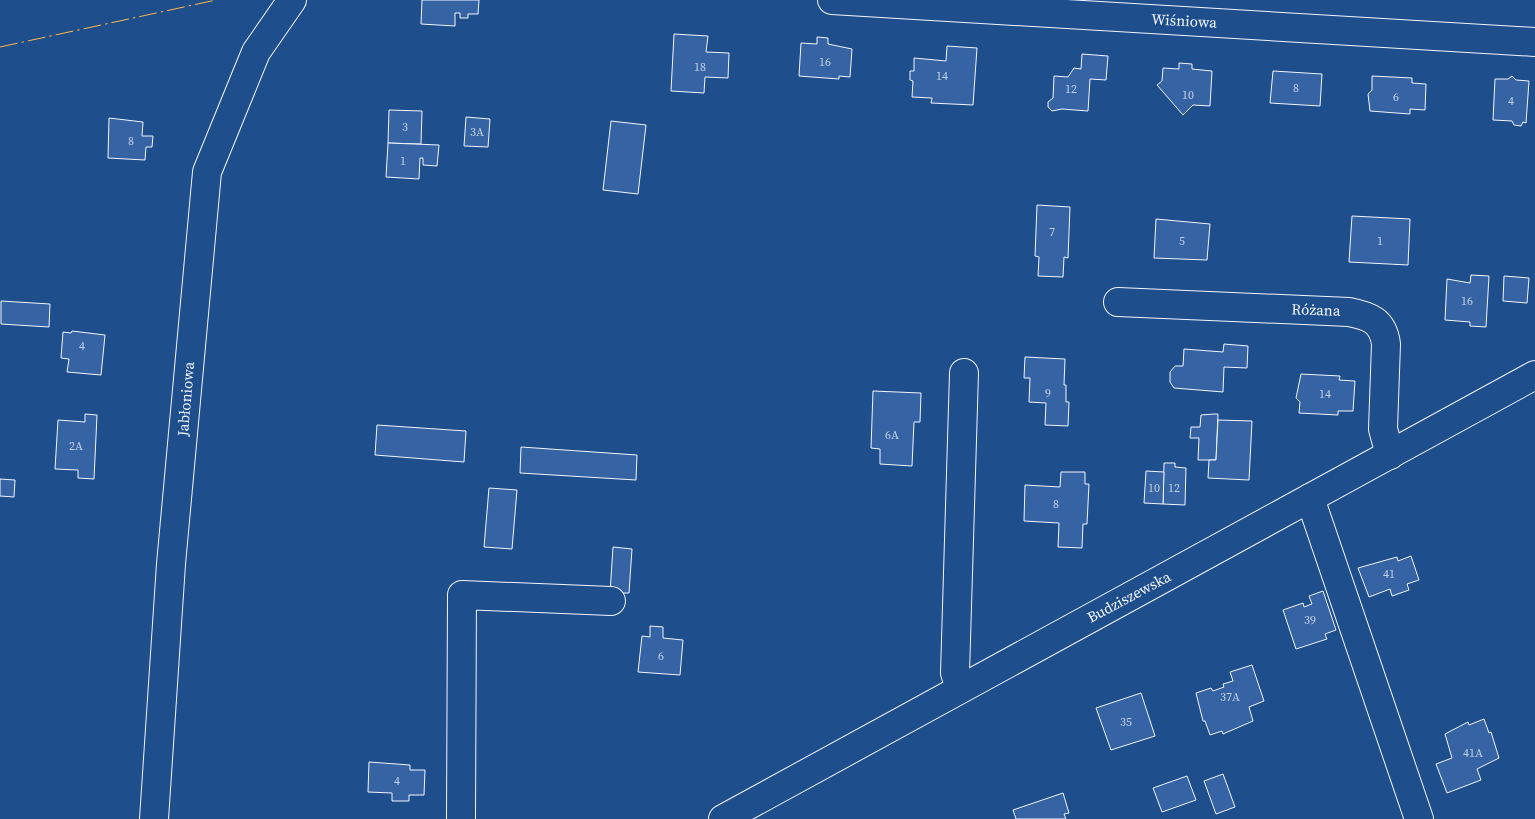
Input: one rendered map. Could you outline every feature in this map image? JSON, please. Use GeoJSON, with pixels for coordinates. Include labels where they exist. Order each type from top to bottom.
{"type":"FeatureCollection","features":[{"type":"Feature","properties":{"kind":"street","name":"Jabłoniowa"},"geometry":{"type":"LineString","coordinates":[[154,819],[171,564],[207,172],[256,52],[292,0]]}},
{"type":"Feature","properties":{"kind":"street","name":"Wiśniowa"},"geometry":{"type":"LineString","coordinates":[[832,0],[1535,42]]}},
{"type":"Feature","properties":{"kind":"street","name":"Różana"},"geometry":{"type":"LineString","coordinates":[[1118,302],[1349,312],[1366,316],[1384,332],[1386,344],[1383,429],[1390,455]]}},
{"type":"Feature","properties":{"kind":"street"},"geometry":{"type":"LineString","coordinates":[[960,688],[955,673],[964,373]]}},
{"type":"Feature","properties":{"kind":"street","name":"Budziszewska"},"geometry":{"type":"LineString","coordinates":[[723,819],[1535,376]]}},
{"type":"Feature","properties":{"kind":"street"},"geometry":{"type":"LineString","coordinates":[[1310,498],[1419,819]]}},
{"type":"Feature","properties":{"kind":"street"},"geometry":{"type":"LineString","coordinates":[[461,819],[462,595],[611,602]]}},
{"type":"Feature","properties":{"kind":"building"},"geometry":{"type":"Polygon","coordinates":[[[422,0],[479,0],[478,14],[468,14],[468,18],[460,18],[460,13],[455,13],[455,26],[421,24],[422,0]]]}},
{"type":"Feature","properties":{"kind":"building"},"geometry":{"type":"Polygon","coordinates":[[[674,34],[708,36],[706,52],[729,53],[728,78],[705,77],[704,93],[671,91],[674,34]]]}},
{"type":"Feature","properties":{"kind":"building"},"geometry":{"type":"Polygon","coordinates":[[[817,37],[828,38],[828,44],[852,49],[850,77],[839,76],[839,79],[799,76],[801,43],[817,44],[817,37]]]}},
{"type":"Feature","properties":{"kind":"building"},"geometry":{"type":"Polygon","coordinates":[[[947,46],[977,48],[973,105],[931,103],[932,98],[912,97],[913,81],[910,80],[910,71],[914,71],[914,58],[946,61],[947,46]]]}},
{"type":"Feature","properties":{"kind":"building"},"geometry":{"type":"Polygon","coordinates":[[[1082,54],[1108,56],[1106,80],[1090,79],[1088,111],[1062,109],[1052,111],[1048,107],[1048,102],[1053,98],[1054,76],[1068,77],[1074,68],[1081,69],[1082,54]]]}},
{"type":"Feature","properties":{"kind":"building"},"geometry":{"type":"Polygon","coordinates":[[[1179,63],[1192,64],[1192,69],[1212,71],[1210,106],[1193,105],[1183,115],[1157,85],[1162,81],[1163,68],[1179,69],[1179,63]]]}},
{"type":"Feature","properties":{"kind":"building"},"geometry":{"type":"Polygon","coordinates":[[[1273,71],[1322,74],[1320,106],[1270,103],[1273,71]]]}},
{"type":"Feature","properties":{"kind":"building"},"geometry":{"type":"Polygon","coordinates":[[[1372,76],[1412,78],[1412,83],[1426,84],[1425,110],[1410,109],[1410,114],[1370,111],[1368,94],[1372,90],[1372,76]]]}},
{"type":"Feature","properties":{"kind":"building"},"geometry":{"type":"Polygon","coordinates":[[[1512,76],[1516,80],[1529,81],[1526,123],[1523,122],[1521,126],[1514,125],[1512,121],[1493,120],[1495,79],[1508,79],[1512,76]]]}},
{"type":"Feature","properties":{"kind":"building"},"geometry":{"type":"Polygon","coordinates":[[[389,110],[422,111],[421,144],[388,143],[389,110]]]}},
{"type":"Feature","properties":{"kind":"building"},"geometry":{"type":"Polygon","coordinates":[[[466,117],[490,119],[488,147],[464,146],[466,117]]]}},
{"type":"Feature","properties":{"kind":"building"},"geometry":{"type":"Polygon","coordinates":[[[109,118],[143,122],[142,136],[153,136],[152,147],[146,147],[145,160],[108,158],[109,118]]]}},
{"type":"Feature","properties":{"kind":"building"},"geometry":{"type":"Polygon","coordinates":[[[611,121],[646,125],[638,194],[603,190],[611,121]]]}},
{"type":"Feature","properties":{"kind":"building"},"geometry":{"type":"Polygon","coordinates":[[[388,143],[439,145],[437,166],[423,165],[423,158],[420,158],[419,179],[386,177],[388,143]]]}},
{"type":"Feature","properties":{"kind":"building"},"geometry":{"type":"Polygon","coordinates":[[[1037,205],[1070,207],[1068,258],[1064,257],[1063,277],[1038,276],[1039,257],[1035,256],[1037,205]]]}},
{"type":"Feature","properties":{"kind":"building"},"geometry":{"type":"Polygon","coordinates":[[[1352,216],[1410,219],[1408,265],[1349,262],[1352,216]]]}},
{"type":"Feature","properties":{"kind":"building"},"geometry":{"type":"Polygon","coordinates":[[[1156,219],[1210,224],[1207,260],[1154,258],[1156,219]]]}},
{"type":"Feature","properties":{"kind":"building"},"geometry":{"type":"Polygon","coordinates":[[[1471,275],[1489,276],[1486,327],[1470,326],[1470,322],[1445,320],[1447,279],[1470,283],[1471,275]]]}},
{"type":"Feature","properties":{"kind":"building"},"geometry":{"type":"Polygon","coordinates":[[[1504,276],[1529,278],[1527,303],[1503,301],[1504,276]]]}},
{"type":"Feature","properties":{"kind":"building"},"geometry":{"type":"Polygon","coordinates":[[[1,301],[50,304],[49,327],[1,324],[1,301]]]}},
{"type":"Feature","properties":{"kind":"building"},"geometry":{"type":"Polygon","coordinates":[[[72,331],[105,335],[101,375],[67,372],[69,359],[61,358],[63,332],[71,333],[72,331]]]}},
{"type":"Feature","properties":{"kind":"building"},"geometry":{"type":"Polygon","coordinates":[[[1224,344],[1248,346],[1247,368],[1224,367],[1223,392],[1174,388],[1170,382],[1170,372],[1175,366],[1183,366],[1184,349],[1223,352],[1224,344]]]}},
{"type":"Feature","properties":{"kind":"building"},"geometry":{"type":"Polygon","coordinates":[[[1025,357],[1065,359],[1064,385],[1066,385],[1066,402],[1069,402],[1068,426],[1045,425],[1046,403],[1029,402],[1030,378],[1024,378],[1025,357]]]}},
{"type":"Feature","properties":{"kind":"building"},"geometry":{"type":"Polygon","coordinates":[[[1301,374],[1340,376],[1339,380],[1355,381],[1353,411],[1338,411],[1338,415],[1299,413],[1300,402],[1296,398],[1301,374]]]}},
{"type":"Feature","properties":{"kind":"building"},"geometry":{"type":"Polygon","coordinates":[[[873,391],[921,393],[920,422],[914,422],[912,466],[880,464],[880,449],[871,448],[873,391]]]}},
{"type":"Feature","properties":{"kind":"building"},"geometry":{"type":"Polygon","coordinates":[[[85,414],[97,415],[94,479],[78,478],[78,470],[55,469],[58,420],[85,422],[85,414]]]}},
{"type":"Feature","properties":{"kind":"building"},"geometry":{"type":"Polygon","coordinates":[[[1218,414],[1216,460],[1198,460],[1199,438],[1190,438],[1191,427],[1200,427],[1201,415],[1218,414]]]}},
{"type":"Feature","properties":{"kind":"building"},"geometry":{"type":"Polygon","coordinates":[[[1218,420],[1252,421],[1249,480],[1208,478],[1209,460],[1216,460],[1218,420]]]}},
{"type":"Feature","properties":{"kind":"building"},"geometry":{"type":"Polygon","coordinates":[[[377,425],[466,431],[464,462],[375,455],[377,425]]]}},
{"type":"Feature","properties":{"kind":"building"},"geometry":{"type":"Polygon","coordinates":[[[521,447],[637,455],[636,480],[520,473],[521,447]]]}},
{"type":"Feature","properties":{"kind":"building"},"geometry":{"type":"Polygon","coordinates":[[[1164,463],[1175,463],[1175,467],[1186,468],[1185,505],[1163,504],[1164,463]]]}},
{"type":"Feature","properties":{"kind":"building"},"geometry":{"type":"Polygon","coordinates":[[[1146,471],[1164,472],[1163,504],[1144,503],[1146,471]]]}},
{"type":"Feature","properties":{"kind":"building"},"geometry":{"type":"Polygon","coordinates":[[[1061,472],[1085,472],[1085,484],[1089,484],[1087,524],[1083,524],[1082,548],[1058,547],[1059,523],[1024,521],[1025,485],[1060,487],[1061,472]]]}},
{"type":"Feature","properties":{"kind":"building"},"geometry":{"type":"Polygon","coordinates":[[[0,479],[15,480],[14,497],[0,496],[0,479]]]}},
{"type":"Feature","properties":{"kind":"building"},"geometry":{"type":"Polygon","coordinates":[[[489,488],[517,490],[512,549],[484,547],[489,488]]]}},
{"type":"Feature","properties":{"kind":"building"},"geometry":{"type":"Polygon","coordinates":[[[613,547],[632,549],[629,593],[610,593],[613,547]]]}},
{"type":"Feature","properties":{"kind":"building"},"geometry":{"type":"Polygon","coordinates":[[[1411,556],[1419,580],[1407,584],[1409,590],[1392,596],[1390,589],[1369,597],[1358,568],[1397,557],[1398,561],[1411,556]]]}},
{"type":"Feature","properties":{"kind":"building"},"geometry":{"type":"Polygon","coordinates":[[[1323,591],[1336,630],[1325,634],[1327,639],[1296,649],[1283,610],[1303,603],[1304,607],[1312,604],[1309,596],[1323,591]]]}},
{"type":"Feature","properties":{"kind":"building"},"geometry":{"type":"Polygon","coordinates":[[[650,626],[663,627],[663,638],[683,640],[680,675],[638,672],[642,636],[650,637],[650,626]]]}},
{"type":"Feature","properties":{"kind":"building"},"geometry":{"type":"Polygon","coordinates":[[[1252,665],[1264,701],[1249,707],[1253,721],[1223,734],[1222,731],[1210,735],[1205,721],[1203,721],[1196,693],[1211,688],[1213,691],[1224,687],[1223,684],[1233,681],[1230,672],[1252,665]]]}},
{"type":"Feature","properties":{"kind":"building"},"geometry":{"type":"Polygon","coordinates":[[[1141,693],[1155,736],[1111,750],[1096,708],[1141,693]]]}},
{"type":"Feature","properties":{"kind":"building"},"geometry":{"type":"Polygon","coordinates":[[[1484,719],[1489,733],[1491,732],[1499,758],[1477,769],[1481,780],[1447,793],[1436,764],[1452,758],[1445,734],[1468,722],[1469,725],[1484,719]]]}},
{"type":"Feature","properties":{"kind":"building"},"geometry":{"type":"Polygon","coordinates":[[[369,762],[410,765],[410,770],[425,770],[424,795],[409,795],[409,801],[392,801],[392,793],[368,792],[369,762]]]}},
{"type":"Feature","properties":{"kind":"building"},"geometry":{"type":"Polygon","coordinates":[[[1223,774],[1235,807],[1216,814],[1204,781],[1223,774]]]}},
{"type":"Feature","properties":{"kind":"building"},"geometry":{"type":"Polygon","coordinates":[[[1187,776],[1196,800],[1162,812],[1153,788],[1187,776]]]}},
{"type":"Feature","properties":{"kind":"building"},"geometry":{"type":"Polygon","coordinates":[[[1063,793],[1069,813],[1064,814],[1066,819],[1016,819],[1013,810],[1063,793]]]}},
{"type":"Feature","properties":{"kind":"power"},"geometry":{"type":"LineString","coordinates":[[0,47],[216,0]]}}]}
